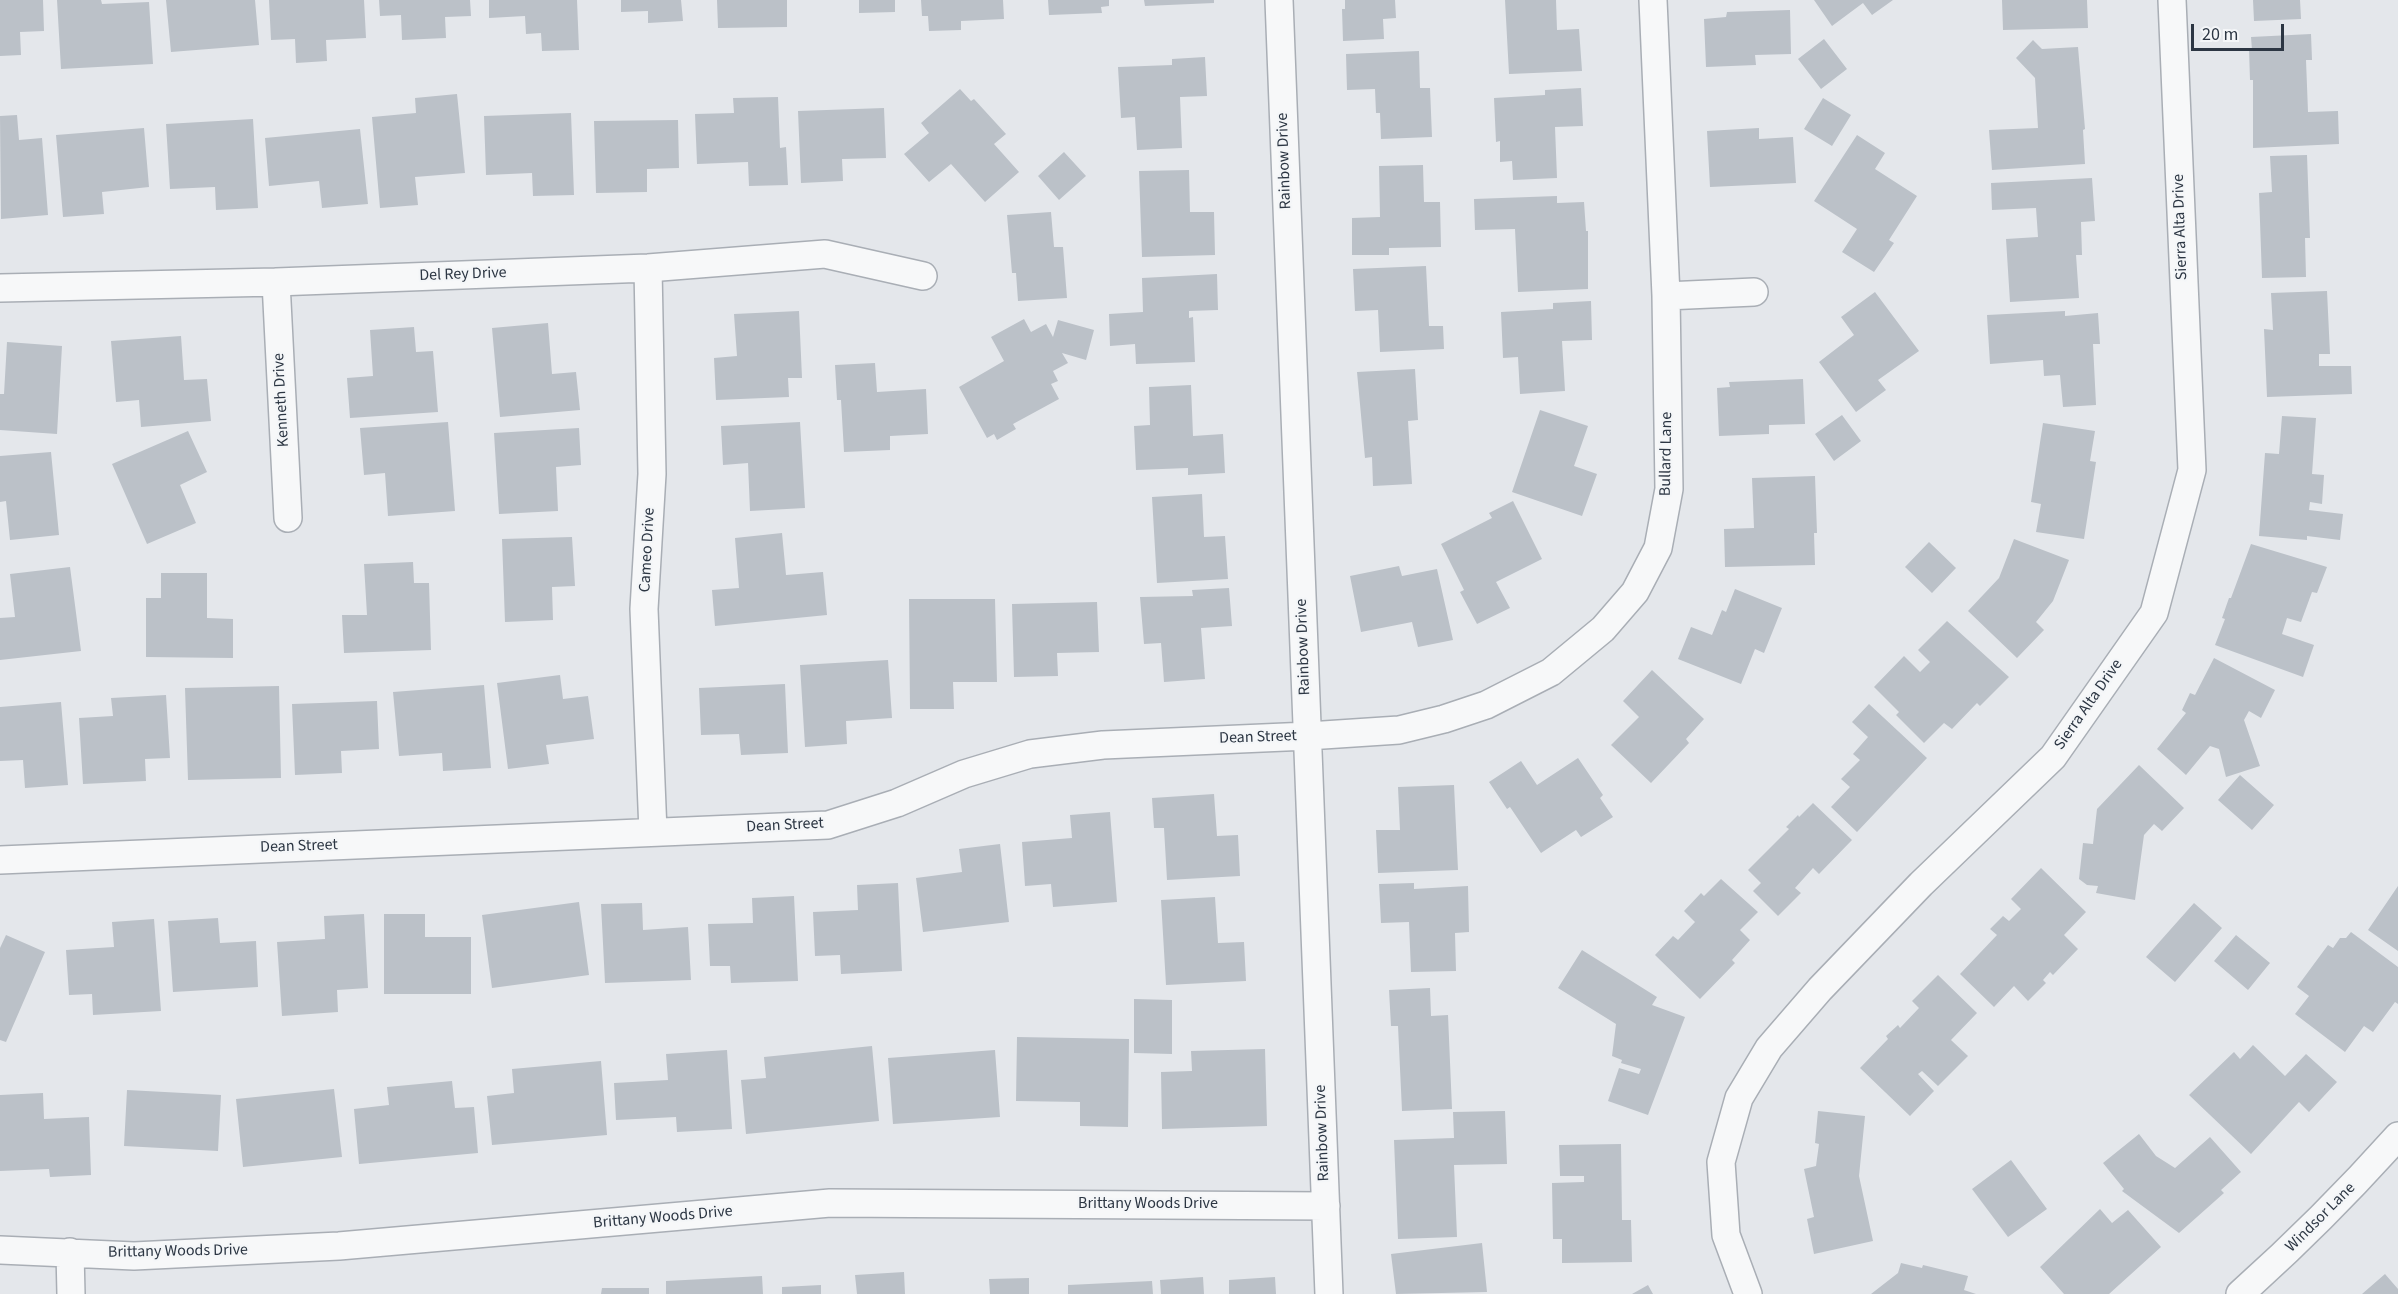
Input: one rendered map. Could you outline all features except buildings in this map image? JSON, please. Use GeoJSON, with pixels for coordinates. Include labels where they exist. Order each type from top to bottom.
{"type":"FeatureCollection","features":[{"type":"Feature","properties":{"kind":"street","name":"Rainbow Drive"},"geometry":{"type":"LineString","coordinates":[[1279,0],[1329,1294]]}},
{"type":"Feature","properties":{"kind":"street","name":"Bullard Lane"},"geometry":{"type":"LineString","coordinates":[[1602,629],[1635,592],[1658,548],[1669,489],[1666,296],[1653,0]]}},
{"type":"Feature","properties":{"kind":"street","name":"Sierra Alta Drive"},"geometry":{"type":"LineString","coordinates":[[1748,1294],[1726,1235],[1721,1162],[1739,1098],[1769,1048],[1820,989],[1921,884],[2053,757],[2154,613],[2192,470],[2172,0]]}},
{"type":"Feature","properties":{"kind":"street","name":"Del Rey Drive"},"geometry":{"type":"LineString","coordinates":[[0,288],[276,282],[648,268],[825,254],[923,276]]}},
{"type":"Feature","properties":{"kind":"street","name":"Cameo Drive"},"geometry":{"type":"LineString","coordinates":[[648,268],[652,474],[644,609],[652,832]]}},
{"type":"Feature","properties":{"kind":"street","name":"Kenneth Drive"},"geometry":{"type":"LineString","coordinates":[[276,282],[288,518]]}},
{"type":"Feature","properties":{"kind":"street"},"geometry":{"type":"LineString","coordinates":[[1666,296],[1754,292]]}},
{"type":"Feature","properties":{"kind":"street","name":"Dean Street"},"geometry":{"type":"LineString","coordinates":[[0,860],[828,825],[897,803],[964,774],[1030,754],[1103,745],[1399,730],[1444,719],[1486,705],[1551,672],[1602,629]]}},
{"type":"Feature","properties":{"kind":"street","name":"Windsor Lane"},"geometry":{"type":"LineString","coordinates":[[2240,1294],[2301,1239],[2398,1136]]}},
{"type":"Feature","properties":{"kind":"street","name":"Brittany Woods Drive"},"geometry":{"type":"LineString","coordinates":[[0,1250],[134,1256],[339,1246],[830,1203],[1326,1206]]}},
{"type":"Feature","properties":{"kind":"street"},"geometry":{"type":"LineString","coordinates":[[70,1252],[71,1294]]}}]}
